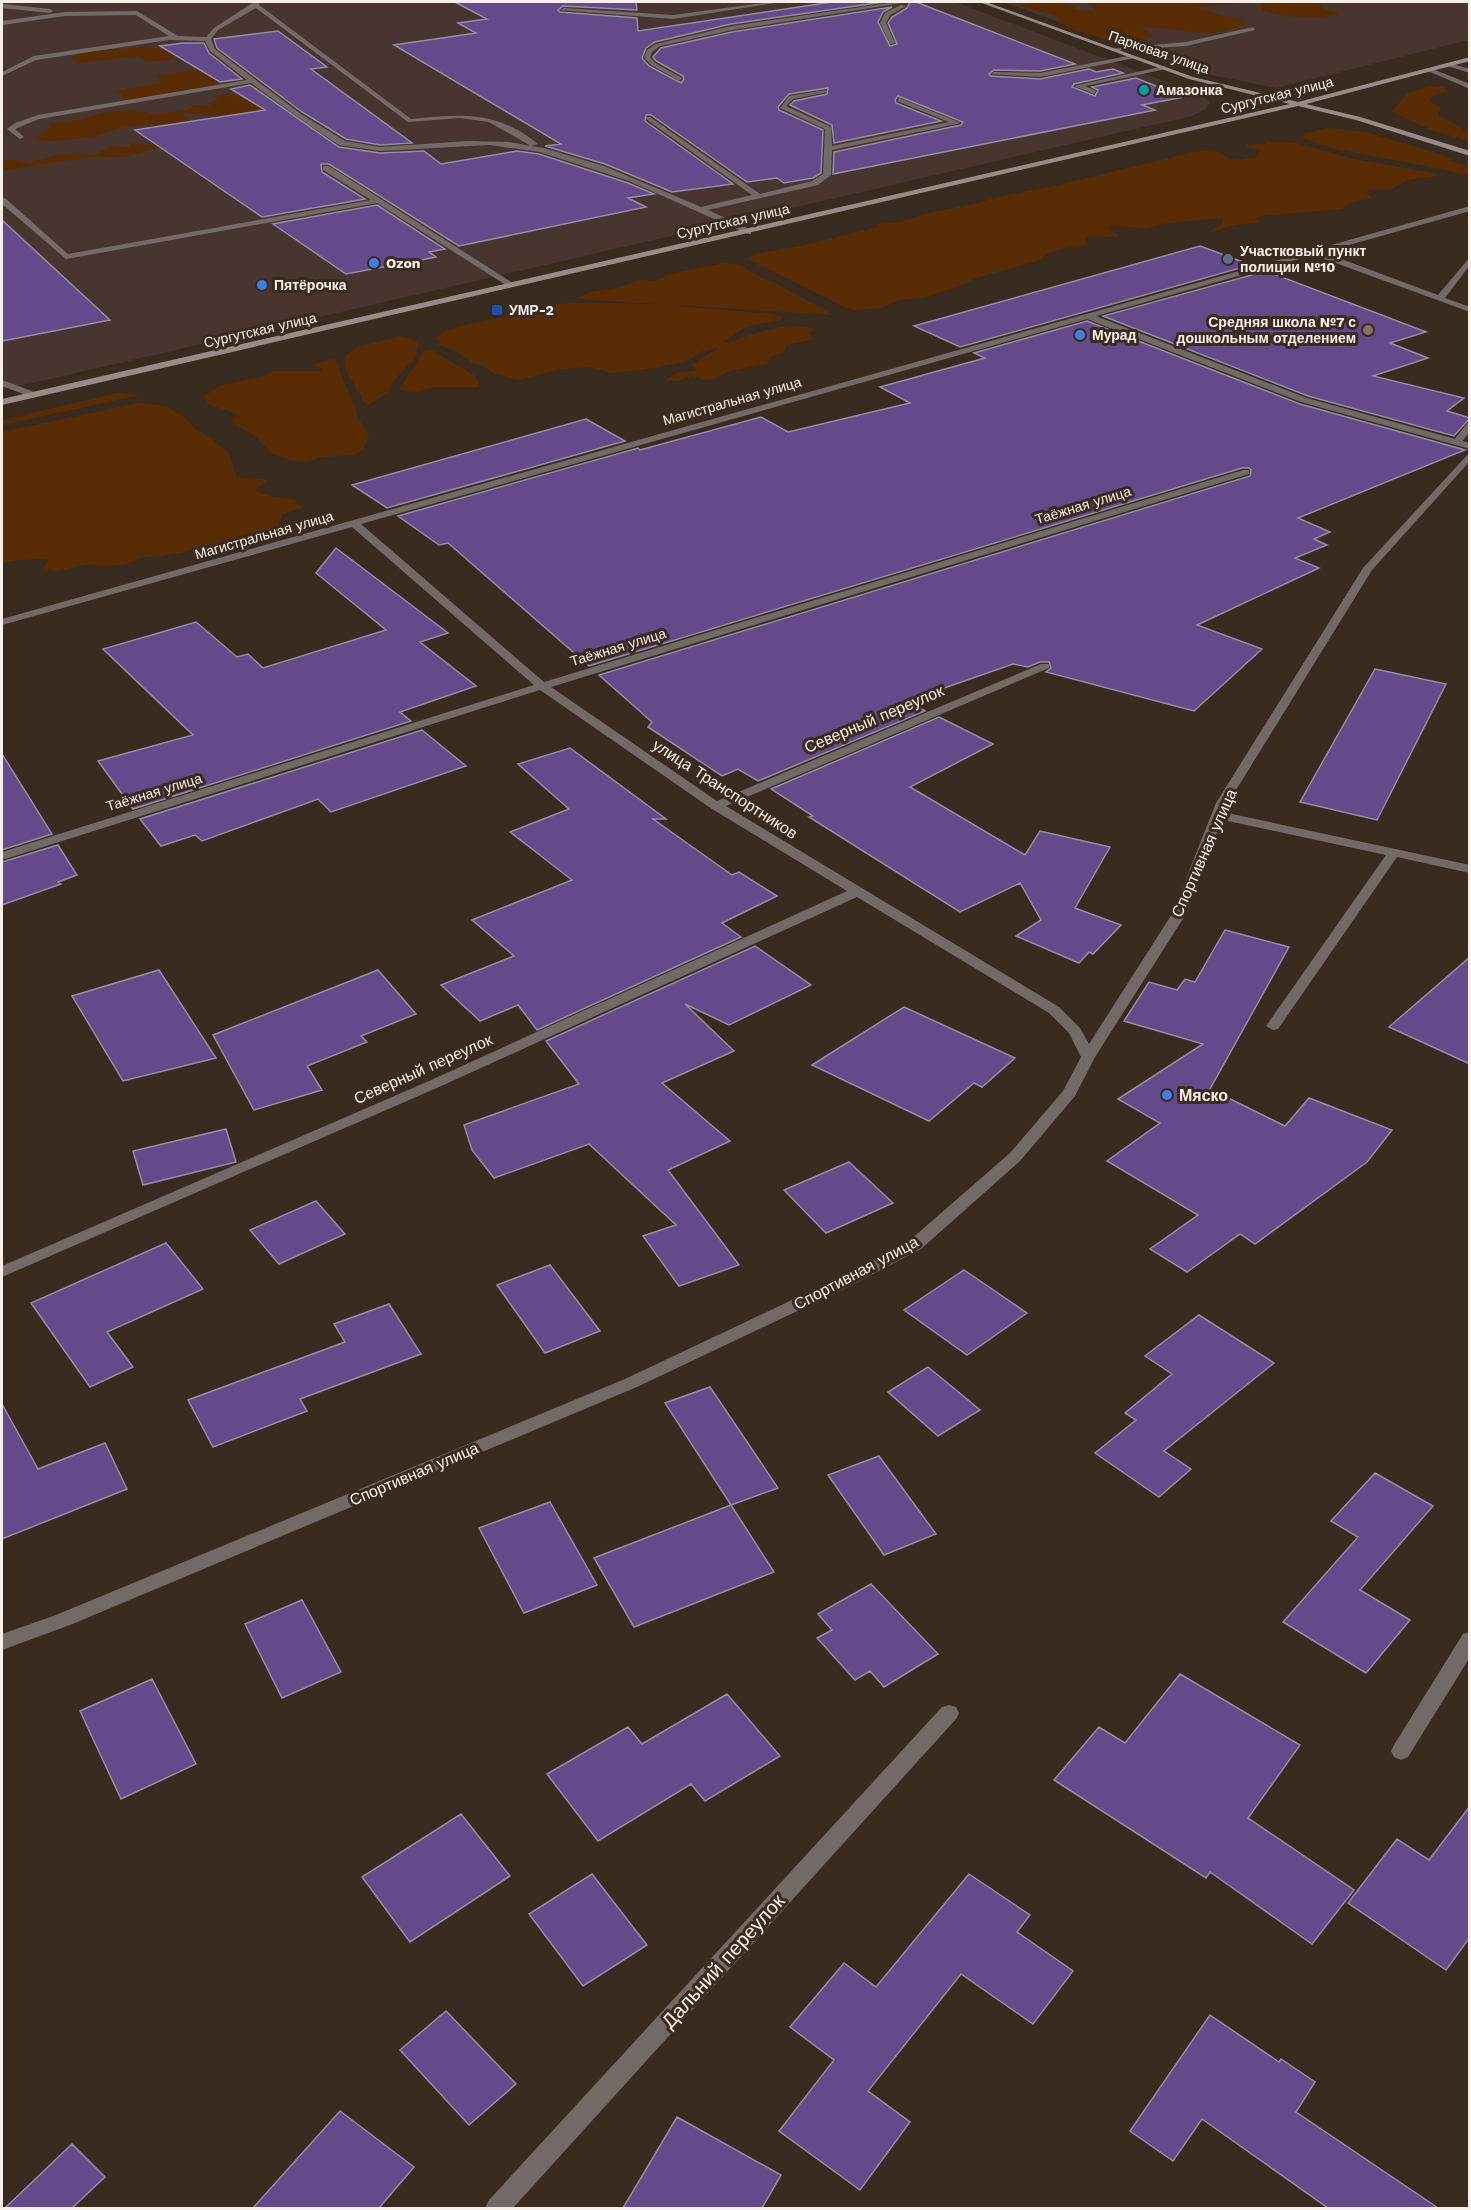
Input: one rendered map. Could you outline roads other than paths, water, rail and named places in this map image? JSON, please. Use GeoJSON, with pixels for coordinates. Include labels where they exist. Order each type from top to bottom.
{"type":"FeatureCollection","features":[{"type":"Feature","properties":{"kind":"main road","name":"Парковая улица"},"geometry":{"type":"LineString","coordinates":[[981,2],[1164,68],[1224,87],[1358,118],[1470,154]]}},
{"type":"Feature","properties":{"kind":"main road","name":"Сургутская улица"},"geometry":{"type":"LineString","coordinates":[[2,402],[1298,104],[1470,59]]}},
{"type":"Feature","properties":{"kind":"street"},"geometry":{"type":"LineString","coordinates":[[563,10],[673,17],[779,2]]}},
{"type":"Feature","properties":{"kind":"street"},"geometry":{"type":"LineString","coordinates":[[680,79],[653,64],[647,57],[649,51],[658,45],[732,28],[905,2]]}},
{"type":"Feature","properties":{"kind":"street"},"geometry":{"type":"LineString","coordinates":[[892,43],[883,22],[887,14],[914,2]]}},
{"type":"Feature","properties":{"kind":"street"},"geometry":{"type":"LineString","coordinates":[[208,39],[216,29],[256,3],[410,121],[460,116],[491,120],[548,151]]}},
{"type":"Feature","properties":{"kind":"street"},"geometry":{"type":"LineString","coordinates":[[2,6],[42,9],[65,14]]}},
{"type":"Feature","properties":{"kind":"street"},"geometry":{"type":"LineString","coordinates":[[2,23],[65,14],[137,14],[176,38]]}},
{"type":"Feature","properties":{"kind":"street"},"geometry":{"type":"LineString","coordinates":[[1112,49],[1186,44],[1254,29]]}},
{"type":"Feature","properties":{"kind":"street"},"geometry":{"type":"LineString","coordinates":[[2,74],[34,58],[176,38],[208,39]]}},
{"type":"Feature","properties":{"kind":"street"},"geometry":{"type":"LineString","coordinates":[[208,39],[212,50],[294,112],[339,142],[351,146],[386,148],[490,142],[548,151],[610,171],[748,232]]}},
{"type":"Feature","properties":{"kind":"street"},"geometry":{"type":"LineString","coordinates":[[994,74],[1040,75],[1133,57]]}},
{"type":"Feature","properties":{"kind":"street"},"geometry":{"type":"LineString","coordinates":[[1449,65],[1470,71]]}},
{"type":"Feature","properties":{"kind":"street"},"geometry":{"type":"LineString","coordinates":[[1094,92],[1077,86],[1164,68]]}},
{"type":"Feature","properties":{"kind":"street"},"geometry":{"type":"LineString","coordinates":[[1430,70],[1470,87]]}},
{"type":"Feature","properties":{"kind":"street"},"geometry":{"type":"LineString","coordinates":[[20,137],[11,129],[17,124],[38,117],[253,81]]}},
{"type":"Feature","properties":{"kind":"street"},"geometry":{"type":"LineString","coordinates":[[700,210],[815,183],[827,175],[829,128],[782,107],[791,97],[825,91]]}},
{"type":"Feature","properties":{"kind":"street"},"geometry":{"type":"LineString","coordinates":[[828,149],[957,123],[899,100]]}},
{"type":"Feature","properties":{"kind":"street"},"geometry":{"type":"LineString","coordinates":[[648,118],[758,196]]}},
{"type":"Feature","properties":{"kind":"street"},"geometry":{"type":"LineString","coordinates":[[326,168],[512,285]]}},
{"type":"Feature","properties":{"kind":"street"},"geometry":{"type":"LineString","coordinates":[[2,200],[66,257],[377,201]]}},
{"type":"Feature","properties":{"kind":"street","name":"Магистральная улица"},"geometry":{"type":"LineString","coordinates":[[2,622],[356,524],[931,358],[1470,208]]}},
{"type":"Feature","properties":{"kind":"street"},"geometry":{"type":"LineString","coordinates":[[1314,252],[1470,310]]}},
{"type":"Feature","properties":{"kind":"street"},"geometry":{"type":"LineString","coordinates":[[1440,299],[1470,259]]}},
{"type":"Feature","properties":{"kind":"street"},"geometry":{"type":"LineString","coordinates":[[1088,316],[1304,400],[1470,446]]}},
{"type":"Feature","properties":{"kind":"street"},"geometry":{"type":"LineString","coordinates":[[2,383],[34,395]]}},
{"type":"Feature","properties":{"kind":"street"},"geometry":{"type":"LineString","coordinates":[[1458,441],[1470,423]]}},
{"type":"Feature","properties":{"kind":"street","name":"Спортивная улица"},"geometry":{"type":"LineString","coordinates":[[2,1642],[63,1620],[631,1383],[838,1285],[915,1245],[1015,1157],[1070,1093],[1088,1057],[1179,914],[1222,803],[1368,568],[1470,455]]}},
{"type":"Feature","properties":{"kind":"street","name":"Таёжная улица"},"geometry":{"type":"LineString","coordinates":[[2,856],[542,686],[1246,472]]}},
{"type":"Feature","properties":{"kind":"street","name":"улица Транспортников"},"geometry":{"type":"LineString","coordinates":[[356,524],[542,686],[716,806],[1054,1010],[1075,1031],[1088,1057]]}},
{"type":"Feature","properties":{"kind":"street","name":"Северный переулок"},"geometry":{"type":"LineString","coordinates":[[716,806],[1045,666]]}},
{"type":"Feature","properties":{"kind":"street"},"geometry":{"type":"LineString","coordinates":[[1218,815],[1470,869]]}},
{"type":"Feature","properties":{"kind":"street"},"geometry":{"type":"LineString","coordinates":[[1273,1026],[1394,852]]}},
{"type":"Feature","properties":{"kind":"street","name":"Северный переулок"},"geometry":{"type":"LineString","coordinates":[[2,1272],[434,1084],[856,892]]}},
{"type":"Feature","properties":{"kind":"street"},"geometry":{"type":"LineString","coordinates":[[1401,1751],[1470,1640]]}},
{"type":"Feature","properties":{"kind":"street","name":"Дальний переулок"},"geometry":{"type":"LineString","coordinates":[[497,2208],[948,1713]]}},
{"type":"Feature","properties":{"kind":"place","name":"Амазонка"},"geometry":{"type":"Point","coordinates":[1144,90]}},
{"type":"Feature","properties":{"kind":"place","name":"Участковый пункт полиции №10"},"geometry":{"type":"Point","coordinates":[1228,259]}},
{"type":"Feature","properties":{"kind":"place","name":"Ozon"},"geometry":{"type":"Point","coordinates":[374,263]}},
{"type":"Feature","properties":{"kind":"place","name":"Пятёрочка"},"geometry":{"type":"Point","coordinates":[262,285]}},
{"type":"Feature","properties":{"kind":"place","name":"УМР-2"},"geometry":{"type":"Point","coordinates":[497,310]}},
{"type":"Feature","properties":{"kind":"place","name":"Средняя школа №7 с дошкольным отделением"},"geometry":{"type":"Point","coordinates":[1368,330]}},
{"type":"Feature","properties":{"kind":"place","name":"Мурад"},"geometry":{"type":"Point","coordinates":[1080,335]}},
{"type":"Feature","properties":{"kind":"place","name":"Мяско"},"geometry":{"type":"Point","coordinates":[1167,1095]}}]}
